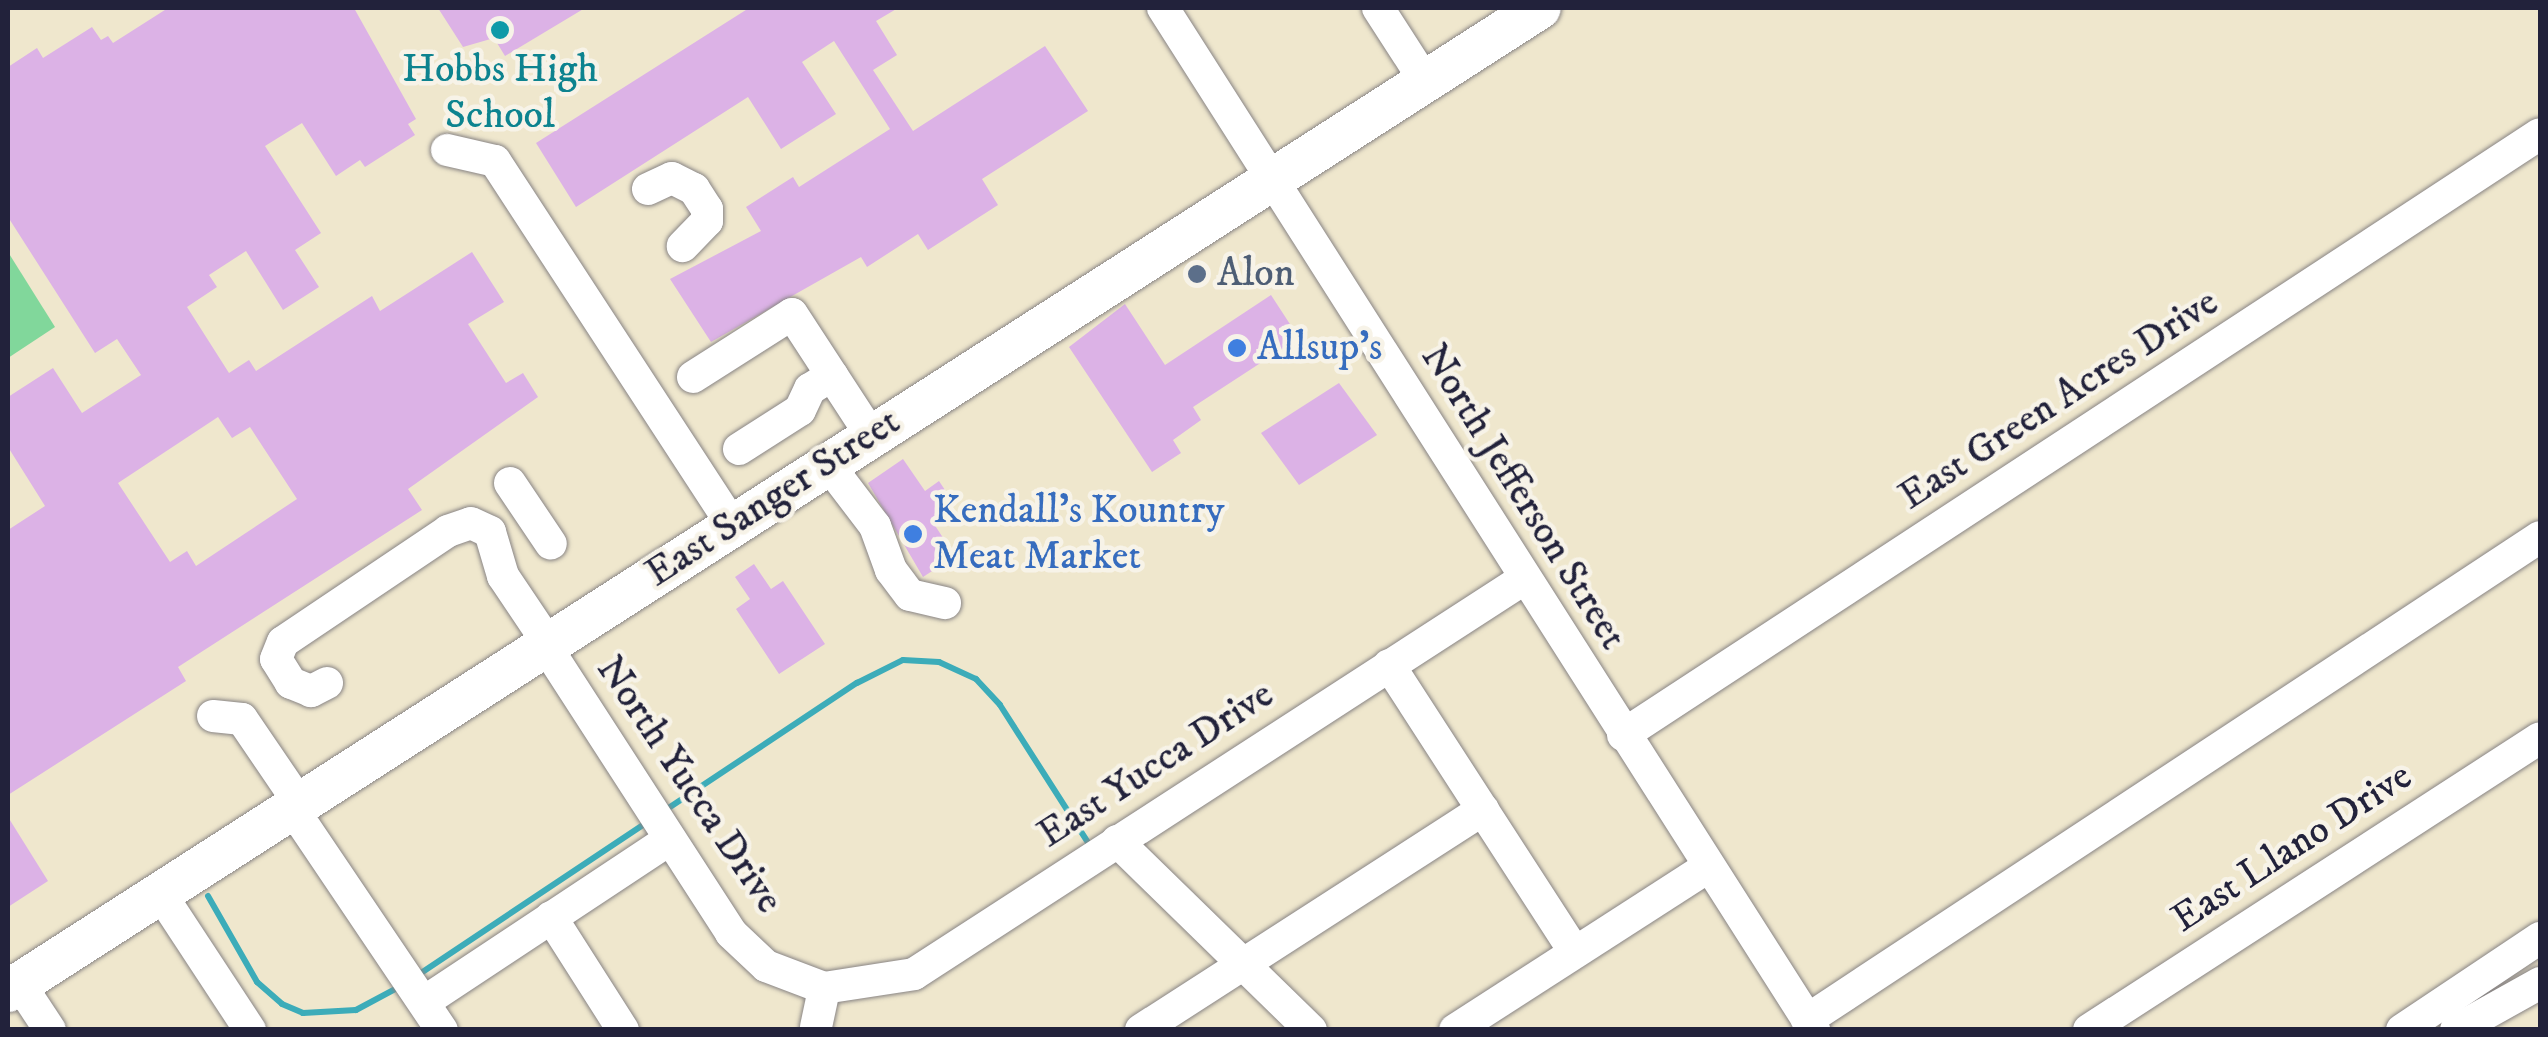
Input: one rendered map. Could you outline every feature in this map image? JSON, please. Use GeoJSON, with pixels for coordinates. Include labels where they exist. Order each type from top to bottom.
{"type":"FeatureCollection","features":[{"type":"Feature","properties":{"kind":"main road","name":"East Sanger Street"},"geometry":{"type":"LineString","coordinates":[[13,987],[1540,8]]}},
{"type":"Feature","properties":{"kind":"street","name":"North Jefferson Street"},"geometry":{"type":"LineString","coordinates":[[1163,8],[1274,176],[1522,580],[1708,867],[1800,1023]]}},
{"type":"Feature","properties":{"kind":"street"},"geometry":{"type":"LineString","coordinates":[[1378,8],[1425,81]]}},
{"type":"Feature","properties":{"kind":"street","name":"East Green Acres Drive"},"geometry":{"type":"LineString","coordinates":[[1622,735],[2540,134]]}},
{"type":"Feature","properties":{"kind":"street"},"geometry":{"type":"LineString","coordinates":[[447,150],[495,161],[732,525]]}},
{"type":"Feature","properties":{"kind":"street"},"geometry":{"type":"LineString","coordinates":[[648,188],[672,178],[694,188],[708,209],[707,221],[683,246]]}},
{"type":"Feature","properties":{"kind":"street"},"geometry":{"type":"LineString","coordinates":[[693,377],[792,314],[871,435]]}},
{"type":"Feature","properties":{"kind":"street"},"geometry":{"type":"LineString","coordinates":[[740,449],[800,410],[810,389],[832,375]]}},
{"type":"Feature","properties":{"kind":"street"},"geometry":{"type":"LineString","coordinates":[[828,463],[875,526],[891,570],[910,595],[945,603]]}},
{"type":"Feature","properties":{"kind":"street"},"geometry":{"type":"LineString","coordinates":[[510,483],[551,544]]}},
{"type":"Feature","properties":{"kind":"street","name":"North Yucca Drive"},"geometry":{"type":"LineString","coordinates":[[327,683],[311,691],[291,683],[276,659],[283,642],[448,531],[482,525],[491,580],[546,644],[731,933],[766,966],[824,988]]}},
{"type":"Feature","properties":{"kind":"street"},"geometry":{"type":"LineString","coordinates":[[1800,1023],[2540,537]]}},
{"type":"Feature","properties":{"kind":"street","name":"East Yucca Drive"},"geometry":{"type":"LineString","coordinates":[[824,988],[914,974],[1522,580]]}},
{"type":"Feature","properties":{"kind":"street"},"geometry":{"type":"LineString","coordinates":[[1389,665],[1576,952]]}},
{"type":"Feature","properties":{"kind":"street"},"geometry":{"type":"LineString","coordinates":[[213,716],[242,719],[418,997],[551,917],[660,823]]}},
{"type":"Feature","properties":{"kind":"street","name":"East Llano Drive"},"geometry":{"type":"LineString","coordinates":[[2089,1030],[2540,738]]}},
{"type":"Feature","properties":{"kind":"street"},"geometry":{"type":"LineString","coordinates":[[1141,1030],[1483,810]]}},
{"type":"Feature","properties":{"kind":"street"},"geometry":{"type":"LineString","coordinates":[[1118,841],[1311,1030]]}},
{"type":"Feature","properties":{"kind":"street"},"geometry":{"type":"LineString","coordinates":[[1455,1030],[1708,867]]}},
{"type":"Feature","properties":{"kind":"street"},"geometry":{"type":"LineString","coordinates":[[160,893],[250,1030]]}},
{"type":"Feature","properties":{"kind":"street"},"geometry":{"type":"LineString","coordinates":[[551,917],[623,1030]]}},
{"type":"Feature","properties":{"kind":"street"},"geometry":{"type":"LineString","coordinates":[[2402,1030],[2540,938]]}},
{"type":"Feature","properties":{"kind":"street"},"geometry":{"type":"LineString","coordinates":[[2456,1030],[2540,983]]}},
{"type":"Feature","properties":{"kind":"street"},"geometry":{"type":"LineString","coordinates":[[13,987],[50,1030]]}},
{"type":"Feature","properties":{"kind":"street"},"geometry":{"type":"LineString","coordinates":[[816,1026],[824,988]]}},
{"type":"Feature","properties":{"kind":"green space"},"geometry":{"type":"Polygon","coordinates":[[[8,252],[55,327],[8,358],[8,252]]]}},
{"type":"Feature","properties":{"kind":"building"},"geometry":{"type":"Polygon","coordinates":[[[168,8],[354,8],[416,119],[408,124],[415,135],[365,167],[360,160],[336,176],[302,123],[265,146],[321,233],[295,250],[319,287],[283,310],[246,251],[209,275],[217,287],[187,307],[229,373],[249,360],[256,371],[372,296],[380,311],[472,252],[504,302],[468,324],[506,383],[523,373],[538,397],[408,489],[422,510],[178,667],[186,681],[8,795],[8,530],[45,506],[8,447],[8,397],[53,368],[82,413],[141,375],[117,339],[95,353],[8,217],[8,67],[37,48],[43,58],[92,27],[101,40],[108,36],[113,43],[168,8]],[[218,417],[118,483],[170,562],[187,551],[196,566],[297,499],[250,427],[232,438],[218,417]]]}},
{"type":"Feature","properties":{"kind":"building","name":"Hobbs High School"},"geometry":{"type":"Polygon","coordinates":[[[438,8],[585,8],[505,56],[494,38],[463,47],[438,8]]]}},
{"type":"Feature","properties":{"kind":"building"},"geometry":{"type":"Polygon","coordinates":[[[749,8],[898,8],[876,21],[897,55],[873,70],[913,131],[1045,46],[1088,111],[982,179],[998,205],[928,250],[918,234],[867,267],[861,257],[711,342],[670,279],[761,231],[746,207],[793,177],[799,187],[890,129],[834,41],[802,62],[836,114],[781,149],[748,97],[576,207],[536,143],[749,8]]]}},
{"type":"Feature","properties":{"kind":"building"},"geometry":{"type":"Polygon","coordinates":[[[1271,295],[1299,338],[1193,407],[1201,420],[1173,440],[1181,453],[1152,472],[1069,347],[1125,304],[1165,365],[1271,295]]]}},
{"type":"Feature","properties":{"kind":"building"},"geometry":{"type":"Polygon","coordinates":[[[1339,383],[1377,435],[1299,485],[1261,433],[1339,383]]]}},
{"type":"Feature","properties":{"kind":"building","name":"Kendall's Kountry Meat Market"},"geometry":{"type":"Polygon","coordinates":[[[903,459],[925,491],[939,481],[955,505],[932,521],[955,556],[923,577],[868,483],[903,459]]]}},
{"type":"Feature","properties":{"kind":"building"},"geometry":{"type":"Polygon","coordinates":[[[754,564],[771,589],[783,581],[825,644],[779,674],[736,609],[750,599],[735,577],[754,564]]]}},
{"type":"Feature","properties":{"kind":"building"},"geometry":{"type":"Polygon","coordinates":[[[8,817],[48,881],[8,907],[8,817]]]}},
{"type":"Feature","properties":{"kind":"waterway"},"geometry":{"type":"LineString","coordinates":[[664,811],[857,683],[903,660],[939,662],[976,679],[1000,705],[1090,846]]}},
{"type":"Feature","properties":{"kind":"waterway"},"geometry":{"type":"LineString","coordinates":[[418,975],[649,821]]}},
{"type":"Feature","properties":{"kind":"waterway"},"geometry":{"type":"LineString","coordinates":[[208,896],[257,982],[282,1004],[303,1013],[356,1010],[399,987]]}},
{"type":"Feature","properties":{"kind":"place","name":"Hobbs High School"},"geometry":{"type":"Point","coordinates":[500,30]}},
{"type":"Feature","properties":{"kind":"place","name":"Alon"},"geometry":{"type":"Point","coordinates":[1197,274]}},
{"type":"Feature","properties":{"kind":"place","name":"Allsup's"},"geometry":{"type":"Point","coordinates":[1237,348]}},
{"type":"Feature","properties":{"kind":"place","name":"Kendall's Kountry Meat Market"},"geometry":{"type":"Point","coordinates":[913,534]}}]}
